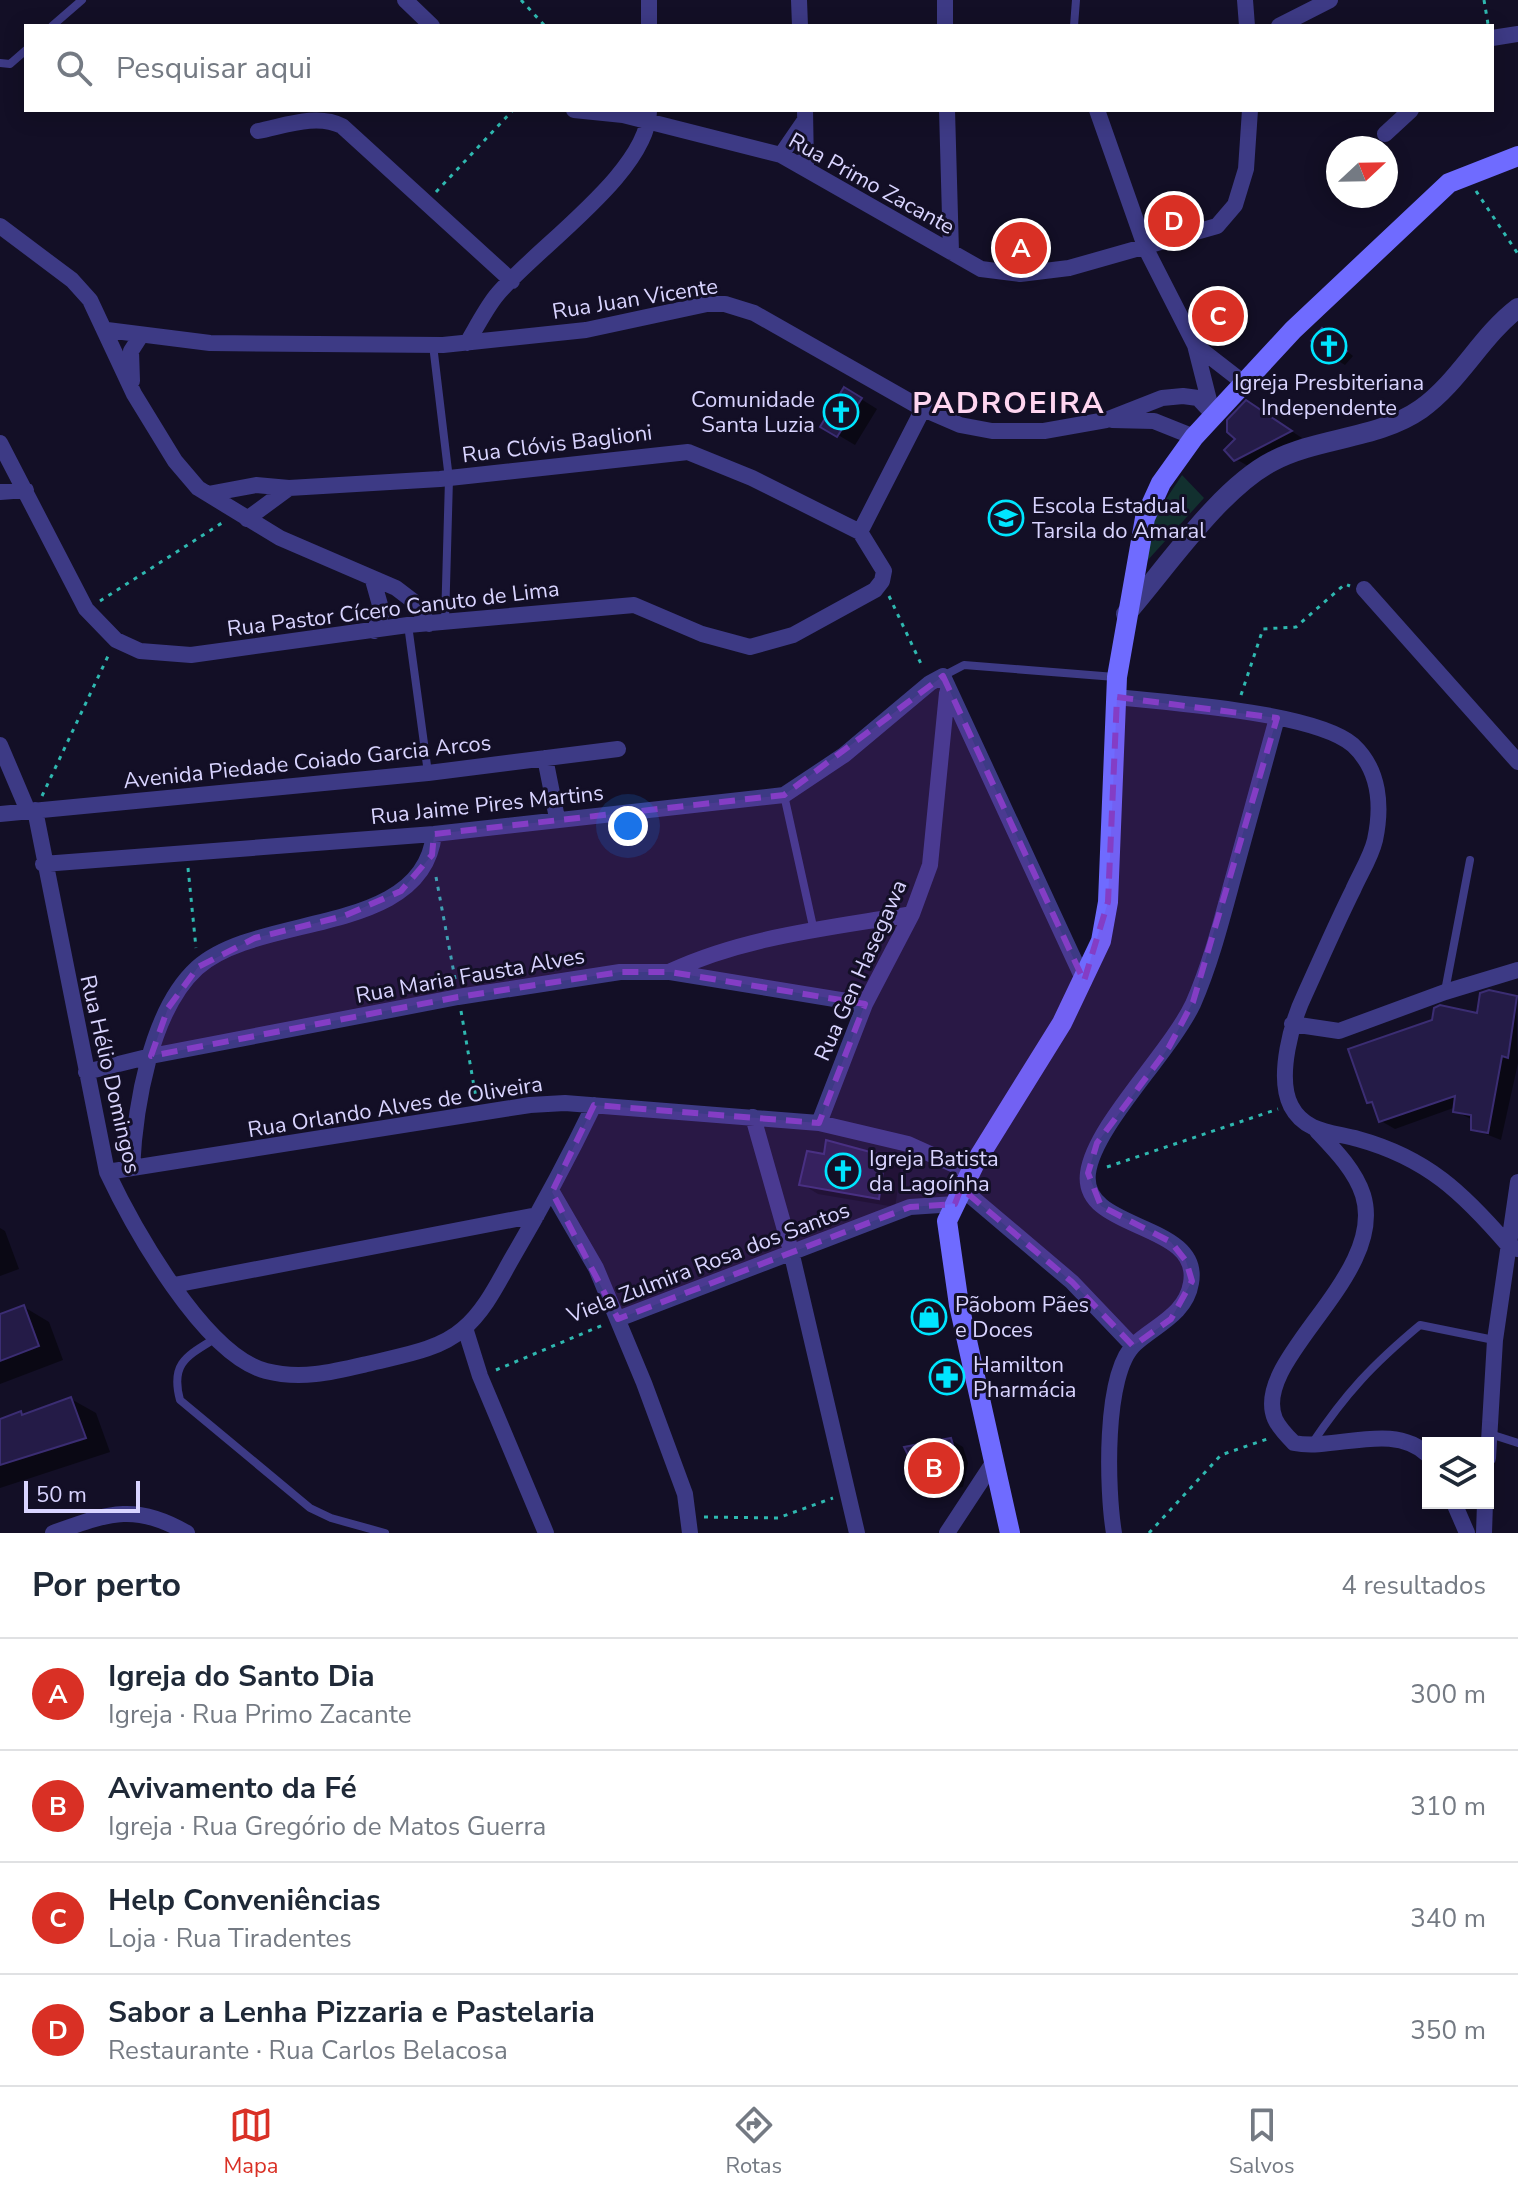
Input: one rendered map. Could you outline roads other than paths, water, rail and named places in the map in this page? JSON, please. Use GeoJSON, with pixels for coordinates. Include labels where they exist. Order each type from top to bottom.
{"type":"FeatureCollection","features":[{"type":"Feature","properties":{"kind":"main road"},"geometry":{"type":"LineString","coordinates":[[1010,1533],[959,1305],[947,1221],[962,1188],[1084,981],[1101,941],[1108,902],[1117,687],[1126,614],[1145,518],[1161,483],[1212,413],[1293,330],[1449,183],[1465,174],[1518,156]]}},
{"type":"Feature","properties":{"kind":"street"},"geometry":{"type":"LineString","coordinates":[[405,0],[430,24]]}},
{"type":"Feature","properties":{"kind":"street"},"geometry":{"type":"LineString","coordinates":[[649,0],[649,24]]}},
{"type":"Feature","properties":{"kind":"street"},"geometry":{"type":"LineString","coordinates":[[799,0],[800,24]]}},
{"type":"Feature","properties":{"kind":"street"},"geometry":{"type":"LineString","coordinates":[[945,0],[945,24]]}},
{"type":"Feature","properties":{"kind":"street"},"geometry":{"type":"LineString","coordinates":[[1245,0],[1247,24]]}},
{"type":"Feature","properties":{"kind":"street"},"geometry":{"type":"LineString","coordinates":[[1283,24],[1330,0]]}},
{"type":"Feature","properties":{"kind":"street"},"geometry":{"type":"LineString","coordinates":[[1494,38],[1518,34]]}},
{"type":"Feature","properties":{"kind":"street","name":"Rua Primo Zacante"},"geometry":{"type":"LineString","coordinates":[[594,112],[649,116],[781,155],[981,269],[1020,274],[1069,268],[1146,249],[1217,226],[1235,205],[1246,169],[1250,112]]}},
{"type":"Feature","properties":{"kind":"street"},"geometry":{"type":"LineString","coordinates":[[947,112],[951,252]]}},
{"type":"Feature","properties":{"kind":"street"},"geometry":{"type":"LineString","coordinates":[[1098,112],[1146,249],[1195,345],[1212,413]]}},
{"type":"Feature","properties":{"kind":"street"},"geometry":{"type":"LineString","coordinates":[[1385,134],[1409,112]]}},
{"type":"Feature","properties":{"kind":"street"},"geometry":{"type":"LineString","coordinates":[[781,155],[806,114]]}},
{"type":"Feature","properties":{"kind":"street"},"geometry":{"type":"LineString","coordinates":[[806,114],[806,167]]}},
{"type":"Feature","properties":{"kind":"street"},"geometry":{"type":"LineString","coordinates":[[467,343],[496,296],[586,210],[630,159],[649,116]]}},
{"type":"Feature","properties":{"kind":"street"},"geometry":{"type":"LineString","coordinates":[[258,131],[332,120],[512,281]]}},
{"type":"Feature","properties":{"kind":"street"},"geometry":{"type":"LineString","coordinates":[[0,226],[72,280],[90,300],[107,330],[134,394],[175,461],[208,494],[242,517],[404,595],[437,623]]}},
{"type":"Feature","properties":{"kind":"street","name":"Rua Juan Vicente"},"geometry":{"type":"LineString","coordinates":[[107,330],[140,337],[210,343],[433,345],[586,330],[725,304],[754,313],[923,409],[960,425],[992,431],[1044,431],[1106,420],[1154,421],[1194,437]]}},
{"type":"Feature","properties":{"kind":"street"},"geometry":{"type":"LineString","coordinates":[[1126,614],[1231,492],[1254,472],[1275,460],[1384,426],[1418,411],[1461,373],[1518,308]]}},
{"type":"Feature","properties":{"kind":"street"},"geometry":{"type":"LineString","coordinates":[[134,394],[131,351],[140,337]]}},
{"type":"Feature","properties":{"kind":"street"},"geometry":{"type":"LineString","coordinates":[[1195,345],[1244,383]]}},
{"type":"Feature","properties":{"kind":"street","name":"Rua Juan Vicente"},"geometry":{"type":"LineString","coordinates":[[1106,420],[1162,398],[1183,396],[1198,398],[1212,413]]}},
{"type":"Feature","properties":{"kind":"street"},"geometry":{"type":"LineString","coordinates":[[860,532],[923,409]]}},
{"type":"Feature","properties":{"kind":"street","name":"Rua Pastor Cícero Canuto de Lima"},"geometry":{"type":"LineString","coordinates":[[0,443],[86,609],[116,640],[140,651],[191,655],[408,625],[634,605],[702,634],[750,647],[793,635],[875,590],[882,581],[884,571],[860,532]]}},
{"type":"Feature","properties":{"kind":"street","name":"Rua Clóvis Baglioni"},"geometry":{"type":"LineString","coordinates":[[208,494],[256,485],[289,488],[449,479],[688,452],[715,460],[860,532]]}},
{"type":"Feature","properties":{"kind":"street"},"geometry":{"type":"LineString","coordinates":[[242,517],[289,488]]}},
{"type":"Feature","properties":{"kind":"street"},"geometry":{"type":"LineString","coordinates":[[0,492],[26,490]]}},
{"type":"Feature","properties":{"kind":"street"},"geometry":{"type":"LineString","coordinates":[[373,580],[382,612],[374,631]]}},
{"type":"Feature","properties":{"kind":"street"},"geometry":{"type":"LineString","coordinates":[[1364,589],[1518,762]]}},
{"type":"Feature","properties":{"kind":"street"},"geometry":{"type":"LineString","coordinates":[[940,682],[1084,981]]}},
{"type":"Feature","properties":{"kind":"street","name":"Rua Jaime Pires Martins"},"geometry":{"type":"LineString","coordinates":[[43,864],[434,834],[784,795],[844,755],[940,682]]}},
{"type":"Feature","properties":{"kind":"street","name":"Rua Gen Hasegawa"},"geometry":{"type":"LineString","coordinates":[[819,1123],[865,1004],[912,914],[930,865],[934,837],[940,682]]}},
{"type":"Feature","properties":{"kind":"street"},"geometry":{"type":"LineString","coordinates":[[1117,687],[1277,718],[1350,742],[1363,756],[1374,777],[1380,803],[1374,843],[1292,1024],[1287,1060],[1290,1104],[1303,1122],[1316,1130],[1337,1152],[1363,1194],[1366,1231],[1353,1265],[1292,1354],[1276,1385],[1272,1405],[1275,1419],[1294,1443],[1310,1446],[1401,1440],[1422,1452]]}},
{"type":"Feature","properties":{"kind":"street"},"geometry":{"type":"LineString","coordinates":[[1114,1533],[1108,1488],[1113,1408],[1121,1369],[1133,1346],[1171,1319],[1187,1296],[1192,1281],[1186,1261],[1171,1242],[1151,1229],[1117,1217],[1101,1206],[1089,1189],[1088,1173],[1097,1143],[1169,1047],[1193,1002],[1216,938],[1277,718]]}},
{"type":"Feature","properties":{"kind":"street","name":"Rua Hélio Domingos"},"geometry":{"type":"LineString","coordinates":[[0,745],[32,810],[107,1172],[131,1221],[203,1325],[262,1371],[288,1376],[320,1375],[420,1350],[465,1328]]}},
{"type":"Feature","properties":{"kind":"street","name":"Avenida Piedade Coiado Garcia Arcos"},"geometry":{"type":"LineString","coordinates":[[0,814],[428,773],[618,749]]}},
{"type":"Feature","properties":{"kind":"street"},"geometry":{"type":"LineString","coordinates":[[545,758],[557,818]]}},
{"type":"Feature","properties":{"kind":"street"},"geometry":{"type":"LineString","coordinates":[[132,1168],[136,1117],[151,1056],[168,1008],[198,967],[255,938],[344,916],[401,891],[432,855],[434,834]]}},
{"type":"Feature","properties":{"kind":"street"},"geometry":{"type":"LineString","coordinates":[[670,972],[730,947],[912,914]]}},
{"type":"Feature","properties":{"kind":"street"},"geometry":{"type":"LineString","coordinates":[[1292,1024],[1339,1031],[1445,992],[1518,970]]}},
{"type":"Feature","properties":{"kind":"street","name":"Rua Maria Fausta Alves"},"geometry":{"type":"LineString","coordinates":[[86,1072],[151,1056],[489,992],[620,972],[670,972],[865,1004]]}},
{"type":"Feature","properties":{"kind":"street","name":"Rua Orlando Alves de Oliveira"},"geometry":{"type":"LineString","coordinates":[[107,1172],[530,1105],[594,1105],[819,1123],[908,1144],[1060,1271],[1133,1346]]}},
{"type":"Feature","properties":{"kind":"street"},"geometry":{"type":"LineString","coordinates":[[546,1533],[480,1376],[465,1328],[488,1299],[552,1192],[594,1105]]}},
{"type":"Feature","properties":{"kind":"street"},"geometry":{"type":"LineString","coordinates":[[753,1117],[791,1251],[857,1533]]}},
{"type":"Feature","properties":{"kind":"street"},"geometry":{"type":"LineString","coordinates":[[1316,1130],[1358,1139],[1413,1159],[1462,1192],[1513,1247]]}},
{"type":"Feature","properties":{"kind":"street"},"geometry":{"type":"LineString","coordinates":[[1489,1437],[1495,1340],[1513,1247],[1518,1182]]}},
{"type":"Feature","properties":{"kind":"street","name":"Viela Zulmira Rosa dos Santos"},"geometry":{"type":"LineString","coordinates":[[618,1319],[962,1188]]}},
{"type":"Feature","properties":{"kind":"street"},"geometry":{"type":"LineString","coordinates":[[552,1192],[596,1268],[618,1319],[690,1525]]}},
{"type":"Feature","properties":{"kind":"street"},"geometry":{"type":"LineString","coordinates":[[174,1285],[537,1215]]}},
{"type":"Feature","properties":{"kind":"street"},"geometry":{"type":"LineString","coordinates":[[947,1533],[993,1463]]}},
{"type":"Feature","properties":{"kind":"street"},"geometry":{"type":"LineString","coordinates":[[1457,1509],[1467,1533]]}},
{"type":"Feature","properties":{"kind":"street"},"geometry":{"type":"LineString","coordinates":[[1484,1533],[1485,1509]]}},
{"type":"Feature","properties":{"kind":"street"},"geometry":{"type":"LineString","coordinates":[[53,1533],[124,1513],[148,1514],[187,1533]]}},
{"type":"Feature","properties":{"kind":"street"},"geometry":{"type":"LineString","coordinates":[[94,1519],[105,1533]]}},
{"type":"Feature","properties":{"kind":"lane"},"geometry":{"type":"LineString","coordinates":[[54,24],[82,0]]}},
{"type":"Feature","properties":{"kind":"lane"},"geometry":{"type":"LineString","coordinates":[[1074,24],[1076,0]]}},
{"type":"Feature","properties":{"kind":"lane"},"geometry":{"type":"LineString","coordinates":[[0,63],[10,64],[24,52]]}},
{"type":"Feature","properties":{"kind":"lane"},"geometry":{"type":"LineString","coordinates":[[433,345],[449,479],[437,623]]}},
{"type":"Feature","properties":{"kind":"lane"},"geometry":{"type":"LineString","coordinates":[[408,625],[428,773]]}},
{"type":"Feature","properties":{"kind":"lane"},"geometry":{"type":"LineString","coordinates":[[940,682],[964,665],[1117,687]]}},
{"type":"Feature","properties":{"kind":"lane"},"geometry":{"type":"LineString","coordinates":[[784,795],[814,931]]}},
{"type":"Feature","properties":{"kind":"lane"},"geometry":{"type":"LineString","coordinates":[[1445,992],[1470,860]]}},
{"type":"Feature","properties":{"kind":"lane"},"geometry":{"type":"LineString","coordinates":[[1310,1446],[1346,1394],[1375,1362],[1420,1325],[1495,1340]]}},
{"type":"Feature","properties":{"kind":"lane"},"geometry":{"type":"LineString","coordinates":[[217,1338],[184,1358],[175,1381],[180,1400],[310,1508],[331,1518],[385,1533]]}},
{"type":"Feature","properties":{"kind":"lane"},"geometry":{"type":"LineString","coordinates":[[1489,1434],[1518,1443]]}},
{"type":"Feature","properties":{"kind":"place","name":"Sabor a Lenha Pizzaria e Pastelaria"},"geometry":{"type":"Point","coordinates":[1174,221]}},
{"type":"Feature","properties":{"kind":"place","name":"Igreja do Santo Dia"},"geometry":{"type":"Point","coordinates":[1021,248]}},
{"type":"Feature","properties":{"kind":"place","name":"Help Conveniências"},"geometry":{"type":"Point","coordinates":[1218,316]}},
{"type":"Feature","properties":{"kind":"place","name":"Igreja Presbiteriana Independente"},"geometry":{"type":"Point","coordinates":[1329,346]}},
{"type":"Feature","properties":{"kind":"place","name":"Comunidade Santa Luzia"},"geometry":{"type":"Point","coordinates":[841,412]}},
{"type":"Feature","properties":{"kind":"place","name":"Escola Estadual Tarsila do Amaral"},"geometry":{"type":"Point","coordinates":[1006,518]}},
{"type":"Feature","properties":{"kind":"place","name":"Igreja Batista da Lagoínha"},"geometry":{"type":"Point","coordinates":[843,1171]}},
{"type":"Feature","properties":{"kind":"place","name":"Pãobom Pães e Doces"},"geometry":{"type":"Point","coordinates":[929,1317]}},
{"type":"Feature","properties":{"kind":"place","name":"Hamilton Pharmácia"},"geometry":{"type":"Point","coordinates":[947,1377]}},
{"type":"Feature","properties":{"kind":"place","name":"Avivamento da Fé"},"geometry":{"type":"Point","coordinates":[934,1468]}},
{"type":"Feature","properties":{"kind":"district","name":"PADROEIRA"},"geometry":{"type":"Point","coordinates":[1009,403]}}]}
